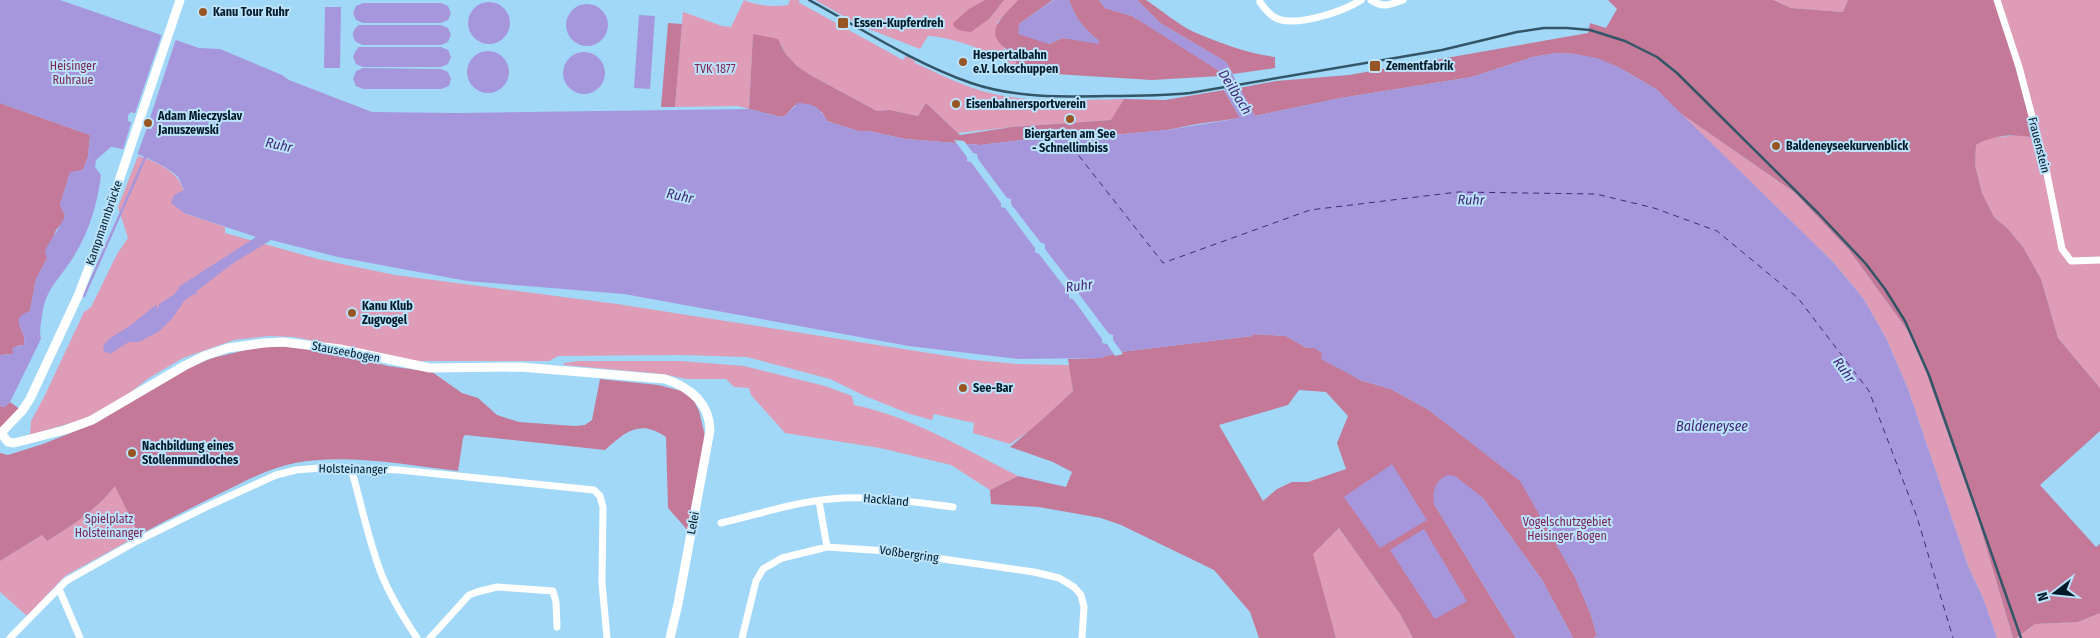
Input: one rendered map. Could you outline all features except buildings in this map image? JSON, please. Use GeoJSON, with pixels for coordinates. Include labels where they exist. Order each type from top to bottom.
{"type":"FeatureCollection","features":[{"type":"Feature","properties":{"kind":"street","name":"Kampmannbrücke"},"geometry":{"type":"LineString","coordinates":[[0,434],[16,418],[30,399],[78,296],[96,249],[180,0]]}},
{"type":"Feature","properties":{"kind":"street"},"geometry":{"type":"LineString","coordinates":[[1260,2],[1274,18],[1283,21],[1317,18],[1362,0]]}},
{"type":"Feature","properties":{"kind":"street"},"geometry":{"type":"LineString","coordinates":[[1371,0],[1382,6],[1403,0]]}},
{"type":"Feature","properties":{"kind":"street","name":"Frauenstein"},"geometry":{"type":"LineString","coordinates":[[1997,0],[2019,67],[2046,169],[2062,248],[2071,261],[2100,260]]}},
{"type":"Feature","properties":{"kind":"street","name":"Stauseebogen"},"geometry":{"type":"LineString","coordinates":[[0,434],[8,442],[14,443],[80,425],[204,356],[242,345],[284,342],[340,349],[430,368],[520,366],[665,379],[684,387],[705,408]]}},
{"type":"Feature","properties":{"kind":"street","name":"Lelei"},"geometry":{"type":"LineString","coordinates":[[670,638],[709,438],[709,423],[705,408]]}},
{"type":"Feature","properties":{"kind":"street","name":"Holsteinanger"},"geometry":{"type":"LineString","coordinates":[[10,638],[29,616],[66,581],[137,541],[248,486],[276,475],[296,470],[331,467],[399,470],[584,487],[597,491],[603,507],[602,582],[607,638]]}},
{"type":"Feature","properties":{"kind":"street"},"geometry":{"type":"LineString","coordinates":[[351,468],[382,575],[390,594],[417,638]]}},
{"type":"Feature","properties":{"kind":"street","name":"Hackland"},"geometry":{"type":"LineString","coordinates":[[721,523],[840,498],[872,498],[953,507]]}},
{"type":"Feature","properties":{"kind":"street"},"geometry":{"type":"LineString","coordinates":[[819,501],[827,547]]}},
{"type":"Feature","properties":{"kind":"street","name":"Voßbergring"},"geometry":{"type":"LineString","coordinates":[[742,638],[756,581],[763,569],[782,558],[827,547],[887,551],[1034,572],[1059,578],[1074,586],[1081,595],[1084,607],[1082,638]]}},
{"type":"Feature","properties":{"kind":"street"},"geometry":{"type":"LineString","coordinates":[[430,638],[469,595],[497,587],[553,591],[556,596],[556,627]]}},
{"type":"Feature","properties":{"kind":"street"},"geometry":{"type":"LineString","coordinates":[[59,589],[80,638]]}},
{"type":"Feature","properties":{"kind":"green space","name":"TVK 1877"},"geometry":{"type":"Polygon","coordinates":[[[744,0],[760,5],[776,6],[788,5],[790,0],[800,0],[798,2],[903,60],[906,56],[915,61],[915,63],[932,71],[982,91],[1035,100],[1124,99],[1112,120],[958,133],[926,103],[918,116],[890,110],[877,111],[797,66],[785,53],[781,44],[753,35],[749,109],[738,106],[675,107],[683,12],[722,26],[731,27],[744,0]]]}},
{"type":"Feature","properties":{"kind":"green space"},"geometry":{"type":"Polygon","coordinates":[[[815,0],[985,0],[990,18],[1004,0],[1018,0],[997,23],[1004,49],[1017,56],[1015,67],[997,56],[949,39],[928,36],[920,49],[861,26],[815,0]]]}},
{"type":"Feature","properties":{"kind":"green space"},"geometry":{"type":"Polygon","coordinates":[[[1773,0],[1848,0],[1843,12],[1791,8],[1773,0]]]}},
{"type":"Feature","properties":{"kind":"green space"},"geometry":{"type":"Polygon","coordinates":[[[1998,0],[2100,0],[2100,259],[2071,260],[2063,248],[2047,166],[1998,0]]]}},
{"type":"Feature","properties":{"kind":"green space"},"geometry":{"type":"Polygon","coordinates":[[[1680,113],[1794,192],[1849,250],[1908,331],[1924,367],[1977,516],[2013,638],[1997,638],[1983,598],[1968,566],[1908,389],[1886,338],[1863,298],[1833,262],[1680,113]]]}},
{"type":"Feature","properties":{"kind":"green space"},"geometry":{"type":"Polygon","coordinates":[[[2020,135],[2035,138],[2067,258],[2100,261],[2100,388],[2058,338],[2041,279],[2023,247],[2008,229],[1994,217],[1982,193],[1975,165],[1976,145],[1988,138],[2020,135]]]}},
{"type":"Feature","properties":{"kind":"green space"},"geometry":{"type":"Polygon","coordinates":[[[138,156],[158,164],[176,177],[184,192],[184,213],[225,227],[225,233],[318,259],[395,275],[617,304],[973,360],[1018,364],[1070,365],[1073,391],[1038,425],[1010,444],[973,433],[974,423],[934,414],[932,420],[910,414],[865,396],[830,379],[747,357],[681,355],[558,356],[549,361],[415,361],[294,337],[269,336],[234,340],[183,358],[149,378],[123,398],[84,419],[30,435],[31,421],[84,312],[91,307],[117,254],[128,238],[118,207],[138,156]]]}},
{"type":"Feature","properties":{"kind":"green space"},"geometry":{"type":"Polygon","coordinates":[[[578,361],[681,361],[744,366],[825,386],[852,396],[854,405],[875,410],[917,425],[1018,476],[990,490],[951,465],[880,448],[785,433],[751,395],[749,388],[734,387],[726,379],[686,379],[663,374],[564,365],[564,363],[578,361]]]}},
{"type":"Feature","properties":{"kind":"green space","name":"Spielplatz Holsteinanger"},"geometry":{"type":"Polygon","coordinates":[[[115,485],[139,535],[65,576],[27,616],[0,592],[0,561],[42,535],[47,541],[66,529],[92,509],[115,485]]]}},
{"type":"Feature","properties":{"kind":"green space"},"geometry":{"type":"Polygon","coordinates":[[[1339,528],[1400,614],[1413,638],[1336,638],[1312,554],[1339,528]]]}},
{"type":"Feature","properties":{"kind":"green space"},"geometry":{"type":"Polygon","coordinates":[[[2100,613],[2100,638],[2016,638],[2035,624],[2078,622],[2100,613]]]}},
{"type":"Feature","properties":{"kind":"shaded area"},"geometry":{"type":"Polygon","coordinates":[[[985,0],[1004,0],[990,18],[971,32],[955,28],[953,23],[969,9],[985,0]]]}},
{"type":"Feature","properties":{"kind":"shaded area"},"geometry":{"type":"Polygon","coordinates":[[[1018,0],[1053,0],[1019,24],[1049,44],[1062,38],[1099,41],[1081,23],[1069,0],[1099,0],[1105,8],[1132,16],[1197,55],[1219,71],[1221,76],[1152,80],[1038,73],[1015,67],[1017,56],[999,42],[995,36],[995,30],[1003,16],[1018,0]]]}},
{"type":"Feature","properties":{"kind":"shaded area"},"geometry":{"type":"Polygon","coordinates":[[[1137,0],[1146,0],[1183,26],[1223,44],[1275,57],[1275,68],[1233,74],[1226,62],[1160,23],[1137,0]]]}},
{"type":"Feature","properties":{"kind":"shaded area"},"geometry":{"type":"Polygon","coordinates":[[[1608,0],[1773,0],[1791,8],[1843,12],[1848,0],[1995,0],[1999,7],[2035,138],[2005,136],[1983,141],[1976,145],[1975,165],[1982,193],[1994,217],[2008,229],[2023,247],[2041,279],[2058,338],[2100,388],[2100,431],[2040,485],[2096,547],[2100,544],[2100,613],[2078,622],[2035,624],[2016,638],[2013,638],[1977,516],[1924,367],[1908,331],[1849,250],[1794,192],[1680,113],[1656,89],[1618,67],[1575,54],[1556,53],[1533,57],[1472,77],[1341,98],[1255,116],[1239,88],[1276,81],[1349,75],[1588,33],[1590,23],[1606,28],[1617,9],[1608,0]]]}},
{"type":"Feature","properties":{"kind":"shaded area"},"geometry":{"type":"Polygon","coordinates":[[[668,23],[682,24],[675,107],[661,107],[668,23]]]}},
{"type":"Feature","properties":{"kind":"shaded area"},"geometry":{"type":"Polygon","coordinates":[[[753,34],[778,39],[785,53],[797,66],[877,111],[890,110],[918,116],[926,103],[960,135],[1012,127],[1111,120],[1124,99],[1165,100],[1224,90],[1240,118],[1167,130],[1113,135],[1049,137],[980,145],[905,139],[868,131],[858,131],[827,121],[822,112],[795,105],[786,115],[781,117],[749,109],[753,34]]]}},
{"type":"Feature","properties":{"kind":"shaded area"},"geometry":{"type":"Polygon","coordinates":[[[0,103],[90,135],[88,157],[83,170],[70,173],[60,205],[65,215],[64,221],[56,230],[47,259],[36,279],[30,311],[19,318],[25,341],[24,345],[17,346],[14,354],[0,355],[0,103]]]}},
{"type":"Feature","properties":{"kind":"shaded area"},"geometry":{"type":"Polygon","coordinates":[[[1253,334],[1286,336],[1307,348],[1315,348],[1360,380],[1391,389],[1429,410],[1521,481],[1576,579],[1591,615],[1597,636],[1593,638],[1573,638],[1542,580],[1483,498],[1434,504],[1516,638],[1413,638],[1400,614],[1339,528],[1313,554],[1336,638],[1259,638],[1250,612],[1214,570],[1121,525],[1101,518],[1039,507],[991,504],[990,490],[1018,476],[1066,487],[1072,472],[1053,462],[1010,447],[1073,391],[1068,359],[1100,358],[1120,352],[1252,336],[1253,334]],[[1299,390],[1288,405],[1219,425],[1263,501],[1277,489],[1292,482],[1308,482],[1346,469],[1337,443],[1348,416],[1326,392],[1299,390]]]}},
{"type":"Feature","properties":{"kind":"shaded area"},"geometry":{"type":"Polygon","coordinates":[[[259,347],[288,347],[330,352],[388,366],[432,372],[462,393],[478,398],[497,415],[519,422],[585,425],[592,420],[600,379],[658,385],[682,391],[694,401],[699,411],[705,436],[690,533],[668,508],[666,437],[656,432],[640,428],[633,430],[626,433],[605,450],[465,435],[458,471],[398,463],[334,459],[285,465],[255,476],[139,535],[115,486],[92,510],[66,529],[47,541],[42,535],[0,561],[0,453],[8,455],[43,444],[93,424],[187,369],[212,358],[259,347]]]}},
{"type":"Feature","properties":{"kind":"shaded area"},"geometry":{"type":"Polygon","coordinates":[[[10,402],[21,410],[0,432],[0,406],[4,407],[10,402]]]}},
{"type":"Feature","properties":{"kind":"water","name":"Baldeneysee"},"geometry":{"type":"Polygon","coordinates":[[[0,0],[60,0],[199,48],[220,49],[282,75],[289,80],[372,112],[458,113],[749,109],[781,117],[786,115],[798,103],[816,107],[827,121],[858,131],[868,131],[905,139],[980,145],[1049,137],[1113,135],[1167,130],[1240,118],[1226,93],[1219,71],[1132,16],[1105,8],[1099,0],[1137,0],[1160,23],[1226,62],[1255,116],[1341,98],[1472,77],[1533,57],[1556,53],[1597,58],[1618,67],[1656,89],[1833,262],[1863,298],[1886,338],[1908,389],[1968,566],[1983,598],[1997,638],[1593,638],[1597,636],[1591,615],[1576,579],[1520,481],[1429,410],[1391,389],[1360,380],[1321,359],[1322,353],[1315,348],[1307,348],[1286,336],[1253,334],[1252,336],[1120,352],[1100,358],[1018,359],[909,346],[624,294],[467,281],[338,257],[271,240],[232,264],[197,291],[196,295],[194,294],[185,300],[171,320],[158,332],[139,342],[129,342],[110,354],[104,351],[103,346],[109,339],[131,325],[153,307],[157,305],[157,308],[159,307],[159,304],[175,294],[180,286],[256,237],[184,213],[171,203],[174,195],[184,190],[177,176],[146,157],[111,147],[96,160],[95,167],[101,175],[92,217],[79,247],[46,298],[40,333],[41,339],[10,402],[4,407],[0,406],[0,355],[13,354],[12,348],[24,345],[19,321],[23,314],[30,311],[36,279],[47,259],[45,251],[65,215],[60,205],[70,172],[83,170],[88,157],[90,135],[0,103],[0,0]],[[131,112],[128,115],[128,121],[151,129],[154,120],[131,112]]]}},
{"type":"Feature","properties":{"kind":"water"},"geometry":{"type":"Polygon","coordinates":[[[1054,0],[1069,0],[1077,18],[1084,28],[1099,41],[1099,44],[1062,38],[1049,44],[1018,34],[1019,24],[1054,0]]]}},
{"type":"Feature","properties":{"kind":"water"},"geometry":{"type":"Polygon","coordinates":[[[489,2],[504,8],[510,23],[504,38],[489,44],[474,38],[468,23],[474,8],[489,2]]]}},
{"type":"Feature","properties":{"kind":"water"},"geometry":{"type":"Polygon","coordinates":[[[363,3],[441,3],[448,6],[451,13],[448,20],[441,23],[363,23],[356,20],[353,13],[356,6],[363,3]]]}},
{"type":"Feature","properties":{"kind":"water"},"geometry":{"type":"Polygon","coordinates":[[[583,4],[591,4],[602,10],[608,25],[602,40],[591,46],[583,46],[572,40],[566,29],[566,21],[572,10],[583,4]]]}},
{"type":"Feature","properties":{"kind":"water"},"geometry":{"type":"Polygon","coordinates":[[[325,7],[341,7],[340,68],[324,68],[325,7]]]}},
{"type":"Feature","properties":{"kind":"water"},"geometry":{"type":"Polygon","coordinates":[[[639,15],[655,16],[650,89],[634,88],[639,15]]]}},
{"type":"Feature","properties":{"kind":"water"},"geometry":{"type":"Polygon","coordinates":[[[359,25],[441,25],[448,28],[451,35],[448,42],[441,45],[363,45],[356,42],[353,37],[355,29],[359,25]]]}},
{"type":"Feature","properties":{"kind":"water"},"geometry":{"type":"Polygon","coordinates":[[[359,47],[441,47],[448,50],[451,57],[448,64],[441,67],[363,67],[356,64],[353,57],[359,47]]]}},
{"type":"Feature","properties":{"kind":"water"},"geometry":{"type":"Polygon","coordinates":[[[492,51],[500,54],[506,60],[509,72],[506,84],[500,90],[484,93],[476,90],[470,84],[467,68],[470,60],[476,54],[492,51]]]}},
{"type":"Feature","properties":{"kind":"water"},"geometry":{"type":"Polygon","coordinates":[[[588,52],[596,55],[602,61],[605,73],[602,85],[596,91],[580,94],[572,91],[566,85],[563,69],[566,61],[572,55],[588,52]]]}},
{"type":"Feature","properties":{"kind":"water"},"geometry":{"type":"Polygon","coordinates":[[[363,68],[441,69],[448,72],[451,79],[449,86],[441,89],[363,89],[356,86],[353,79],[356,71],[363,68]]]}},
{"type":"Feature","properties":{"kind":"water"},"geometry":{"type":"Polygon","coordinates":[[[1392,464],[1427,520],[1380,548],[1344,497],[1392,464]]]}},
{"type":"Feature","properties":{"kind":"water"},"geometry":{"type":"Polygon","coordinates":[[[1448,475],[1455,476],[1483,498],[1542,580],[1573,638],[1516,638],[1434,504],[1435,487],[1440,480],[1448,475]]]}},
{"type":"Feature","properties":{"kind":"water"},"geometry":{"type":"Polygon","coordinates":[[[1424,529],[1467,601],[1435,619],[1390,550],[1424,529]]]}},
{"type":"Feature","properties":{"kind":"pier"},"geometry":{"type":"Polygon","coordinates":[[[162,34],[176,39],[149,121],[134,116],[162,34]]]}},
{"type":"Feature","properties":{"kind":"pier"},"geometry":{"type":"Polygon","coordinates":[[[132,120],[148,125],[136,158],[122,153],[132,120]]]}},
{"type":"Feature","properties":{"kind":"pier"},"geometry":{"type":"Polygon","coordinates":[[[954,140],[964,141],[973,153],[977,154],[978,159],[1007,198],[1011,199],[1011,204],[1041,243],[1045,244],[1045,249],[1075,288],[1079,290],[1079,294],[1109,334],[1113,335],[1113,340],[1123,354],[1115,356],[1107,344],[1102,343],[1102,339],[1073,299],[1069,298],[1069,293],[1039,254],[1035,252],[1035,248],[1005,208],[1001,207],[1001,203],[971,162],[967,161],[967,157],[954,140]]]}},
{"type":"Feature","properties":{"kind":"waterway"},"geometry":{"type":"LineString","coordinates":[[84,296],[145,158]]}},
{"type":"Feature","properties":{"kind":"ferry route"},"geometry":{"type":"LineString","coordinates":[[1072,147],[1163,263],[1310,210],[1458,192],[1596,194],[1654,208],[1717,231],[1798,298],[1869,391],[1917,517],[1953,638]]}},
{"type":"Feature","properties":{"kind":"railway"},"geometry":{"type":"LineString","coordinates":[[809,0],[929,66],[971,83],[1004,92],[1021,94],[1138,96],[1190,93],[1442,50],[1517,32],[1544,28],[1590,30],[1625,41],[1657,57],[1677,73],[1818,213],[1866,264],[1885,289],[1905,321],[1929,375],[2021,638]]}},
{"type":"Feature","properties":{"kind":"place","name":"Kanu Tour Ruhr"},"geometry":{"type":"Point","coordinates":[203,12]}},
{"type":"Feature","properties":{"kind":"place","name":"Essen-Kupferdreh"},"geometry":{"type":"Point","coordinates":[843,23]}},
{"type":"Feature","properties":{"kind":"place","name":"Hespertalbahn e.V. Lokschuppen"},"geometry":{"type":"Point","coordinates":[963,62]}},
{"type":"Feature","properties":{"kind":"place","name":"Zementfabrik"},"geometry":{"type":"Point","coordinates":[1375,66]}},
{"type":"Feature","properties":{"kind":"place","name":"Eisenbahnersportverein"},"geometry":{"type":"Point","coordinates":[956,104]}},
{"type":"Feature","properties":{"kind":"place","name":"Biergarten am See - Schnellimbiss"},"geometry":{"type":"Point","coordinates":[1070,119]}},
{"type":"Feature","properties":{"kind":"place","name":"Adam Mieczyslav Januszewski"},"geometry":{"type":"Point","coordinates":[148,123]}},
{"type":"Feature","properties":{"kind":"place","name":"Baldeneyseekurvenblick"},"geometry":{"type":"Point","coordinates":[1776,146]}},
{"type":"Feature","properties":{"kind":"place","name":"Kanu Klub Zugvogel"},"geometry":{"type":"Point","coordinates":[352,313]}},
{"type":"Feature","properties":{"kind":"place","name":"See-Bar"},"geometry":{"type":"Point","coordinates":[963,388]}},
{"type":"Feature","properties":{"kind":"place","name":"Nachbildung eines Stollenmundloches"},"geometry":{"type":"Point","coordinates":[132,453]}},
{"type":"Feature","properties":{"kind":"park label","name":"Heisinger Ruhraue"},"geometry":{"type":"Point","coordinates":[73,73]}},
{"type":"Feature","properties":{"kind":"park label","name":"Vogelschutzgebiet Heisinger Bogen"},"geometry":{"type":"Point","coordinates":[1567,529]}},
{"type":"Feature","properties":{"kind":"water label","name":"Deilbach"},"geometry":{"type":"Point","coordinates":[1235,92]}},
{"type":"Feature","properties":{"kind":"water label","name":"Ruhr"},"geometry":{"type":"Point","coordinates":[279,145]}},
{"type":"Feature","properties":{"kind":"water label","name":"Ruhr"},"geometry":{"type":"Point","coordinates":[680,196]}},
{"type":"Feature","properties":{"kind":"water label","name":"Ruhr"},"geometry":{"type":"Point","coordinates":[1471,200]}},
{"type":"Feature","properties":{"kind":"water label","name":"Ruhr"},"geometry":{"type":"Point","coordinates":[1079,286]}},
{"type":"Feature","properties":{"kind":"water label","name":"Ruhr"},"geometry":{"type":"Point","coordinates":[1844,370]}}]}
